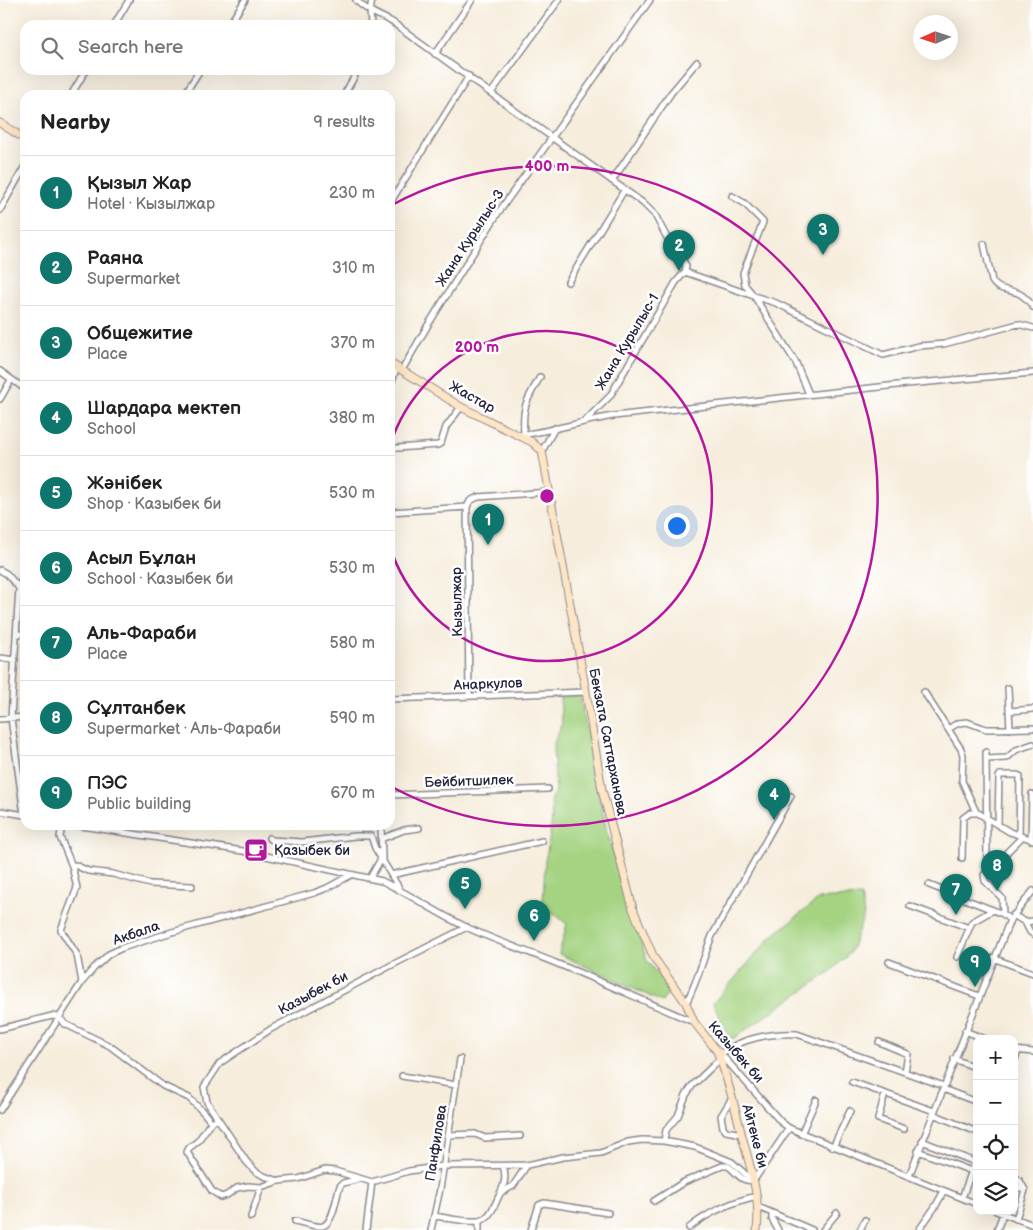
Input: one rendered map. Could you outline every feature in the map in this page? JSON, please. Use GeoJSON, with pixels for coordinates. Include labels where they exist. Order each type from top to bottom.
{"type":"FeatureCollection","features":[{"type":"Feature","properties":{"kind":"street"},"geometry":{"type":"LineString","coordinates":[[117,20],[129,0]]}},
{"type":"Feature","properties":{"kind":"street"},"geometry":{"type":"LineString","coordinates":[[232,20],[245,0]]}},
{"type":"Feature","properties":{"kind":"street"},"geometry":{"type":"LineString","coordinates":[[356,0],[362,6],[388,20]]}},
{"type":"Feature","properties":{"kind":"street"},"geometry":{"type":"LineString","coordinates":[[371,20],[372,0]]}},
{"type":"Feature","properties":{"kind":"street"},"geometry":{"type":"LineString","coordinates":[[435,54],[472,0]]}},
{"type":"Feature","properties":{"kind":"street"},"geometry":{"type":"LineString","coordinates":[[491,93],[559,0]]}},
{"type":"Feature","properties":{"kind":"street","name":"Жана Курылыс-3"},"geometry":{"type":"LineString","coordinates":[[395,376],[498,213],[650,0]]}},
{"type":"Feature","properties":{"kind":"street"},"geometry":{"type":"LineString","coordinates":[[395,24],[469,76],[551,138],[625,189],[656,215],[666,236],[683,260],[686,266],[685,272],[776,303],[883,355],[920,346],[944,344],[1018,324],[1033,328]]}},
{"type":"Feature","properties":{"kind":"street"},"geometry":{"type":"LineString","coordinates":[[612,181],[671,93],[697,62]]}},
{"type":"Feature","properties":{"kind":"street"},"geometry":{"type":"LineString","coordinates":[[74,90],[83,75]]}},
{"type":"Feature","properties":{"kind":"street"},"geometry":{"type":"LineString","coordinates":[[187,90],[197,75]]}},
{"type":"Feature","properties":{"kind":"street"},"geometry":{"type":"LineString","coordinates":[[347,90],[355,75]]}},
{"type":"Feature","properties":{"kind":"street"},"geometry":{"type":"LineString","coordinates":[[395,195],[469,76]]}},
{"type":"Feature","properties":{"kind":"street"},"geometry":{"type":"LineString","coordinates":[[0,123],[20,136]]}},
{"type":"Feature","properties":{"kind":"street"},"geometry":{"type":"LineString","coordinates":[[0,210],[20,175]]}},
{"type":"Feature","properties":{"kind":"street"},"geometry":{"type":"LineString","coordinates":[[568,282],[625,189]]}},
{"type":"Feature","properties":{"kind":"street"},"geometry":{"type":"LineString","coordinates":[[732,196],[744,203],[763,222],[743,273],[745,285],[754,296],[796,363],[809,394]]}},
{"type":"Feature","properties":{"kind":"street"},"geometry":{"type":"LineString","coordinates":[[984,244],[992,281],[995,285],[999,288],[1018,293],[1029,301],[1033,307]]}},
{"type":"Feature","properties":{"kind":"street","name":"Жана Курылыс-1"},"geometry":{"type":"LineString","coordinates":[[585,421],[610,396],[676,282],[685,272]]}},
{"type":"Feature","properties":{"kind":"street","name":"Жастар"},"geometry":{"type":"LineString","coordinates":[[395,366],[461,407],[521,435],[542,451]]}},
{"type":"Feature","properties":{"kind":"street"},"geometry":{"type":"LineString","coordinates":[[0,371],[20,386]]}},
{"type":"Feature","properties":{"kind":"street"},"geometry":{"type":"LineString","coordinates":[[540,377],[525,406],[521,435],[585,421],[809,394],[962,378],[1033,373]]}},
{"type":"Feature","properties":{"kind":"street"},"geometry":{"type":"LineString","coordinates":[[0,398],[11,380]]}},
{"type":"Feature","properties":{"kind":"street"},"geometry":{"type":"LineString","coordinates":[[397,448],[438,445],[441,443],[446,427],[461,407]]}},
{"type":"Feature","properties":{"kind":"street"},"geometry":{"type":"LineString","coordinates":[[542,451],[555,428]]}},
{"type":"Feature","properties":{"kind":"street","name":"Бекзата Саттарханова"},"geometry":{"type":"LineString","coordinates":[[542,451],[602,790],[633,909],[654,958],[686,1003],[694,1022]]}},
{"type":"Feature","properties":{"kind":"street"},"geometry":{"type":"LineString","coordinates":[[395,512],[467,506],[470,501],[478,497],[550,492]]}},
{"type":"Feature","properties":{"kind":"street","name":"Кызылжар"},"geometry":{"type":"LineString","coordinates":[[467,506],[469,696]]}},
{"type":"Feature","properties":{"kind":"street"},"geometry":{"type":"LineString","coordinates":[[0,570],[8,574],[19,588],[11,718],[20,785]]}},
{"type":"Feature","properties":{"kind":"street"},"geometry":{"type":"LineString","coordinates":[[0,658],[15,660]]}},
{"type":"Feature","properties":{"kind":"street"},"geometry":{"type":"LineString","coordinates":[[1008,688],[1010,729]]}},
{"type":"Feature","properties":{"kind":"street","name":"Анаркулов"},"geometry":{"type":"LineString","coordinates":[[395,699],[586,692]]}},
{"type":"Feature","properties":{"kind":"street"},"geometry":{"type":"LineString","coordinates":[[924,692],[961,749],[963,754],[962,781],[976,812],[1032,840],[1032,794]]}},
{"type":"Feature","properties":{"kind":"street"},"geometry":{"type":"LineString","coordinates":[[1009,711],[1033,709]]}},
{"type":"Feature","properties":{"kind":"street"},"geometry":{"type":"LineString","coordinates":[[0,719],[20,717]]}},
{"type":"Feature","properties":{"kind":"street"},"geometry":{"type":"LineString","coordinates":[[948,729],[958,723],[967,722],[986,730],[1033,728]]}},
{"type":"Feature","properties":{"kind":"street"},"geometry":{"type":"LineString","coordinates":[[986,759],[1007,758],[1016,750],[1033,744]]}},
{"type":"Feature","properties":{"kind":"street"},"geometry":{"type":"LineString","coordinates":[[986,752],[987,860]]}},
{"type":"Feature","properties":{"kind":"street"},"geometry":{"type":"LineString","coordinates":[[998,824],[999,777],[1000,775],[1018,775],[1020,776],[1021,836],[984,875],[985,881],[1002,898],[1002,914]]}},
{"type":"Feature","properties":{"kind":"street","name":"Бейбитшилек"},"geometry":{"type":"LineString","coordinates":[[395,796],[548,790]]}},
{"type":"Feature","properties":{"kind":"street"},"geometry":{"type":"LineString","coordinates":[[686,1003],[696,985],[703,957],[712,936],[791,796]]}},
{"type":"Feature","properties":{"kind":"street"},"geometry":{"type":"LineString","coordinates":[[0,811],[20,814]]}},
{"type":"Feature","properties":{"kind":"street"},"geometry":{"type":"LineString","coordinates":[[962,858],[963,818],[966,814],[976,812]]}},
{"type":"Feature","properties":{"kind":"street"},"geometry":{"type":"LineString","coordinates":[[381,839],[404,830],[419,828]]}},
{"type":"Feature","properties":{"kind":"street"},"geometry":{"type":"LineString","coordinates":[[61,830],[60,837],[72,866],[77,890],[71,900],[61,930],[76,955],[82,982]]}},
{"type":"Feature","properties":{"kind":"street","name":"Казыбек би"},"geometry":{"type":"LineString","coordinates":[[107,830],[243,851],[382,881],[468,928],[560,964],[694,1022],[719,1055],[781,1122],[789,1128],[973,1202]]}},
{"type":"Feature","properties":{"kind":"street"},"geometry":{"type":"LineString","coordinates":[[370,878],[382,857],[381,830]]}},
{"type":"Feature","properties":{"kind":"street"},"geometry":{"type":"LineString","coordinates":[[269,838],[272,840],[302,842],[369,835],[399,889]]}},
{"type":"Feature","properties":{"kind":"street"},"geometry":{"type":"LineString","coordinates":[[391,875],[542,841]]}},
{"type":"Feature","properties":{"kind":"street"},"geometry":{"type":"LineString","coordinates":[[72,866],[75,865],[88,871],[113,874],[150,884],[192,886]]}},
{"type":"Feature","properties":{"kind":"street","name":"Акбала"},"geometry":{"type":"LineString","coordinates":[[0,1110],[82,982],[109,954],[172,932],[314,893],[351,874]]}},
{"type":"Feature","properties":{"kind":"street"},"geometry":{"type":"LineString","coordinates":[[929,885],[1011,918],[1025,922],[1033,921]]}},
{"type":"Feature","properties":{"kind":"street"},"geometry":{"type":"LineString","coordinates":[[909,1176],[1011,918],[1033,891]]}},
{"type":"Feature","properties":{"kind":"street"},"geometry":{"type":"LineString","coordinates":[[910,906],[969,928]]}},
{"type":"Feature","properties":{"kind":"street"},"geometry":{"type":"LineString","coordinates":[[957,958],[974,920],[993,910]]}},
{"type":"Feature","properties":{"kind":"street"},"geometry":{"type":"LineString","coordinates":[[1025,922],[1033,934]]}},
{"type":"Feature","properties":{"kind":"street","name":"Казыбек би"},"geometry":{"type":"LineString","coordinates":[[218,1119],[207,1102],[204,1087],[220,1063],[271,1029],[390,966],[468,928]]}},
{"type":"Feature","properties":{"kind":"street"},"geometry":{"type":"LineString","coordinates":[[994,958],[1033,973]]}},
{"type":"Feature","properties":{"kind":"street"},"geometry":{"type":"LineString","coordinates":[[889,962],[979,996]]}},
{"type":"Feature","properties":{"kind":"street"},"geometry":{"type":"LineString","coordinates":[[0,1029],[52,1016],[60,1017],[65,1024],[110,1046],[162,1086],[190,1098],[211,1122]]}},
{"type":"Feature","properties":{"kind":"street"},"geometry":{"type":"LineString","coordinates":[[965,1031],[976,1035]]}},
{"type":"Feature","properties":{"kind":"street"},"geometry":{"type":"LineString","coordinates":[[664,1142],[666,1130],[678,1116],[686,1095],[719,1055],[732,1045],[780,1033],[797,1034],[904,1072],[973,1100]]}},
{"type":"Feature","properties":{"kind":"street"},"geometry":{"type":"LineString","coordinates":[[879,1042],[907,1053],[909,1056],[904,1072]]}},
{"type":"Feature","properties":{"kind":"street"},"geometry":{"type":"LineString","coordinates":[[1018,1051],[1033,1052]]}},
{"type":"Feature","properties":{"kind":"street","name":"Айтеке би"},"geometry":{"type":"LineString","coordinates":[[719,1055],[742,1134],[757,1196],[757,1230]]}},
{"type":"Feature","properties":{"kind":"street","name":"Панфилова"},"geometry":{"type":"LineString","coordinates":[[431,1230],[440,1189],[442,1166],[460,1059]]}},
{"type":"Feature","properties":{"kind":"street"},"geometry":{"type":"LineString","coordinates":[[954,1059],[973,1066]]}},
{"type":"Feature","properties":{"kind":"street"},"geometry":{"type":"LineString","coordinates":[[402,1076],[456,1085]]}},
{"type":"Feature","properties":{"kind":"street"},"geometry":{"type":"LineString","coordinates":[[852,1082],[933,1112],[973,1130]]}},
{"type":"Feature","properties":{"kind":"street"},"geometry":{"type":"LineString","coordinates":[[885,1094],[878,1119],[904,1129]]}},
{"type":"Feature","properties":{"kind":"street"},"geometry":{"type":"LineString","coordinates":[[732,1098],[721,1116],[723,1126],[726,1131],[742,1134]]}},
{"type":"Feature","properties":{"kind":"street"},"geometry":{"type":"LineString","coordinates":[[802,1134],[816,1100]]}},
{"type":"Feature","properties":{"kind":"street"},"geometry":{"type":"LineString","coordinates":[[833,1147],[850,1111]]}},
{"type":"Feature","properties":{"kind":"street"},"geometry":{"type":"LineString","coordinates":[[279,1180],[261,1187],[248,1186],[238,1188],[221,1197],[212,1191],[187,1152],[198,1141],[211,1122],[218,1119],[246,1162],[255,1171],[264,1176],[279,1180],[298,1179],[325,1170],[336,1171],[372,1182],[409,1170],[442,1166],[527,1165],[562,1157],[601,1153],[628,1142],[642,1140],[695,1147],[732,1162],[753,1180]]}},
{"type":"Feature","properties":{"kind":"street"},"geometry":{"type":"LineString","coordinates":[[654,1201],[684,1182],[722,1166],[728,1166],[743,1180],[753,1180],[789,1128]]}},
{"type":"Feature","properties":{"kind":"street"},"geometry":{"type":"LineString","coordinates":[[448,1135],[475,1134],[485,1138],[520,1136]]}},
{"type":"Feature","properties":{"kind":"street"},"geometry":{"type":"LineString","coordinates":[[922,1141],[974,1161],[975,1170]]}},
{"type":"Feature","properties":{"kind":"street"},"geometry":{"type":"LineString","coordinates":[[918,1151],[973,1171]]}},
{"type":"Feature","properties":{"kind":"street"},"geometry":{"type":"LineString","coordinates":[[500,1192],[513,1186],[527,1165]]}},
{"type":"Feature","properties":{"kind":"street"},"geometry":{"type":"LineString","coordinates":[[434,1216],[479,1221],[488,1216],[506,1176],[503,1166]]}},
{"type":"Feature","properties":{"kind":"street"},"geometry":{"type":"LineString","coordinates":[[962,1198],[973,1176]]}},
{"type":"Feature","properties":{"kind":"street"},"geometry":{"type":"LineString","coordinates":[[295,1221],[325,1228],[332,1216],[340,1186],[359,1179]]}},
{"type":"Feature","properties":{"kind":"street"},"geometry":{"type":"LineString","coordinates":[[1016,1218],[1025,1190],[1018,1179]]}},
{"type":"Feature","properties":{"kind":"street"},"geometry":{"type":"LineString","coordinates":[[366,1230],[372,1182]]}},
{"type":"Feature","properties":{"kind":"street"},"geometry":{"type":"LineString","coordinates":[[251,1217],[261,1187]]}},
{"type":"Feature","properties":{"kind":"street"},"geometry":{"type":"LineString","coordinates":[[1018,1187],[1025,1190]]}},
{"type":"Feature","properties":{"kind":"street"},"geometry":{"type":"LineString","coordinates":[[919,1230],[944,1191]]}},
{"type":"Feature","properties":{"kind":"street"},"geometry":{"type":"LineString","coordinates":[[689,1228],[705,1216],[737,1201],[757,1196]]}},
{"type":"Feature","properties":{"kind":"street"},"geometry":{"type":"LineString","coordinates":[[531,1230],[539,1205],[544,1203],[608,1213]]}},
{"type":"Feature","properties":{"kind":"street"},"geometry":{"type":"LineString","coordinates":[[758,1207],[812,1230]]}},
{"type":"Feature","properties":{"kind":"street"},"geometry":{"type":"LineString","coordinates":[[824,1230],[837,1212]]}},
{"type":"Feature","properties":{"kind":"street"},"geometry":{"type":"LineString","coordinates":[[772,1213],[772,1219],[778,1230]]}},
{"type":"Feature","properties":{"kind":"street"},"geometry":{"type":"LineString","coordinates":[[997,1230],[1003,1215]]}},
{"type":"Feature","properties":{"kind":"street"},"geometry":{"type":"LineString","coordinates":[[1006,1215],[1033,1226]]}},
{"type":"Feature","properties":{"kind":"street"},"geometry":{"type":"LineString","coordinates":[[860,1230],[865,1220]]}},
{"type":"Feature","properties":{"kind":"street"},"geometry":{"type":"LineString","coordinates":[[479,1221],[479,1230]]}},
{"type":"Feature","properties":{"kind":"green space"},"geometry":{"type":"Polygon","coordinates":[[[580,695],[607,832],[647,961],[670,990],[662,1002],[559,954],[567,924],[548,909],[543,902],[545,861],[552,818],[551,798],[556,791],[553,749],[562,725],[560,697],[580,695]]]}},
{"type":"Feature","properties":{"kind":"green space"},"geometry":{"type":"Polygon","coordinates":[[[861,896],[864,915],[850,953],[830,972],[731,1040],[713,1003],[771,937],[819,899],[861,896]]]}},
{"type":"Feature","properties":{"kind":"place","name":"Общежитие"},"geometry":{"type":"Point","coordinates":[823,255]}},
{"type":"Feature","properties":{"kind":"place","name":"Раяна"},"geometry":{"type":"Point","coordinates":[679,271]}},
{"type":"Feature","properties":{"kind":"place","name":"Қызыл Жар"},"geometry":{"type":"Point","coordinates":[488,545]}},
{"type":"Feature","properties":{"kind":"place","name":"Шардара мектеп"},"geometry":{"type":"Point","coordinates":[774,820]}},
{"type":"Feature","properties":{"kind":"place","name":"Қазыбек би"},"geometry":{"type":"Point","coordinates":[256,850]}},
{"type":"Feature","properties":{"kind":"place","name":"Сұлтанбек"},"geometry":{"type":"Point","coordinates":[997,891]}},
{"type":"Feature","properties":{"kind":"place","name":"Жәнібек"},"geometry":{"type":"Point","coordinates":[465,909]}},
{"type":"Feature","properties":{"kind":"place","name":"Аль-Фараби"},"geometry":{"type":"Point","coordinates":[956,915]}},
{"type":"Feature","properties":{"kind":"place","name":"Асыл Бұлан"},"geometry":{"type":"Point","coordinates":[534,941]}},
{"type":"Feature","properties":{"kind":"place","name":"ПЭС"},"geometry":{"type":"Point","coordinates":[975,987]}}]}
